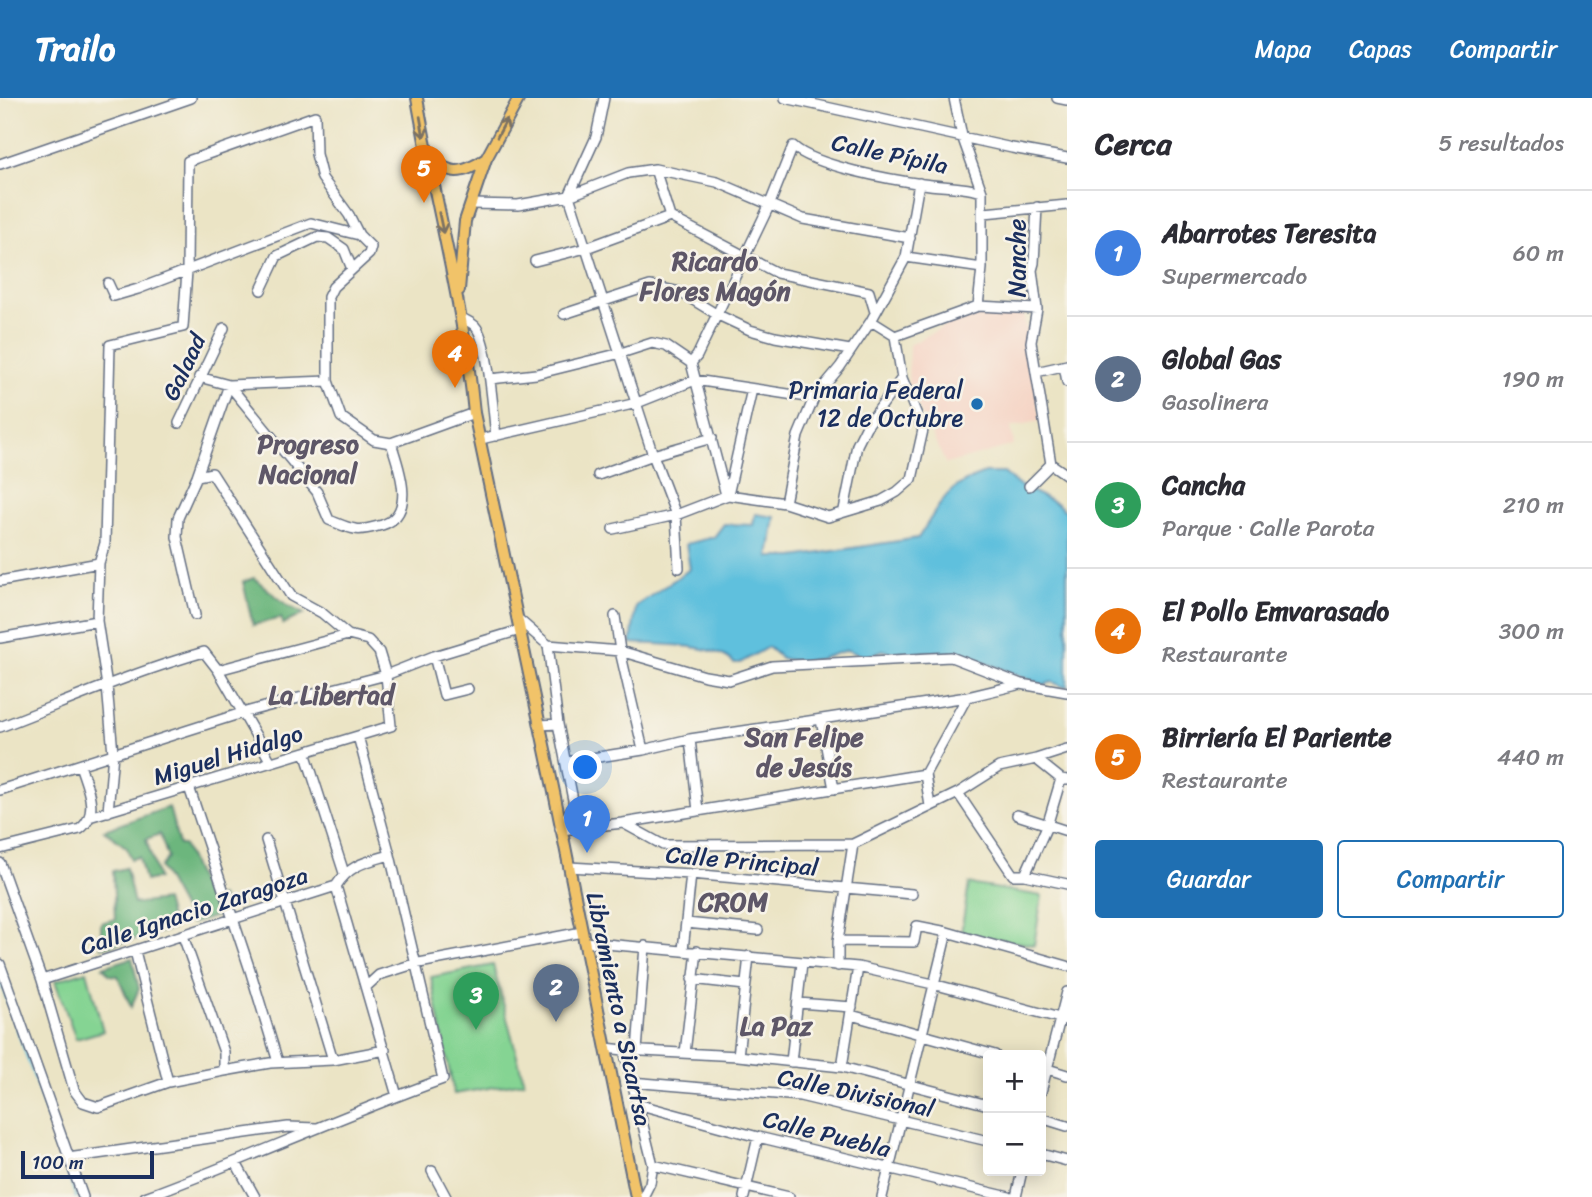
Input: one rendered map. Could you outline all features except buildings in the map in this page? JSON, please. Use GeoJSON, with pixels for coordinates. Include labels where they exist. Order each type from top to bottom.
{"type":"FeatureCollection","features":[{"type":"Feature","properties":{"kind":"main road"},"geometry":{"type":"LineString","coordinates":[[417,98],[458,304]]}},
{"type":"Feature","properties":{"kind":"main road"},"geometry":{"type":"LineString","coordinates":[[458,304],[465,221],[486,159],[517,98]]}},
{"type":"Feature","properties":{"kind":"main road"},"geometry":{"type":"LineString","coordinates":[[427,156],[452,172],[467,171],[486,159]]}},
{"type":"Feature","properties":{"kind":"main road","name":"Libramiento a Sicartsa"},"geometry":{"type":"LineString","coordinates":[[458,304],[474,413],[636,1197]]}},
{"type":"Feature","properties":{"kind":"street"},"geometry":{"type":"LineString","coordinates":[[0,164],[191,98]]}},
{"type":"Feature","properties":{"kind":"street"},"geometry":{"type":"LineString","coordinates":[[604,98],[596,137],[569,195],[653,455],[676,515],[679,568]]}},
{"type":"Feature","properties":{"kind":"street"},"geometry":{"type":"LineString","coordinates":[[785,98],[1067,158]]}},
{"type":"Feature","properties":{"kind":"street"},"geometry":{"type":"LineString","coordinates":[[954,98],[962,136],[982,192],[984,213],[978,306]]}},
{"type":"Feature","properties":{"kind":"street"},"geometry":{"type":"LineString","coordinates":[[1057,98],[1067,100]]}},
{"type":"Feature","properties":{"kind":"street"},"geometry":{"type":"LineString","coordinates":[[108,812],[113,753],[107,686],[97,621],[99,563],[105,543],[110,345],[183,327],[187,271],[188,162],[315,116],[316,154],[322,177],[349,215],[359,235],[371,247],[369,254],[333,287],[328,297],[328,381],[341,416],[374,440],[391,443],[474,413]]}},
{"type":"Feature","properties":{"kind":"street","name":"Calle Pípila"},"geometry":{"type":"LineString","coordinates":[[769,206],[793,146],[799,152],[835,165],[919,184],[982,192]]}},
{"type":"Feature","properties":{"kind":"street"},"geometry":{"type":"LineString","coordinates":[[613,529],[676,515],[727,495],[785,503],[828,517],[845,510],[861,508],[897,492],[912,479],[923,430],[902,378],[895,336],[873,316],[869,292],[777,273],[670,217],[655,169]]}},
{"type":"Feature","properties":{"kind":"street"},"geometry":{"type":"LineString","coordinates":[[471,204],[518,205],[569,195],[628,173],[655,169],[717,182],[803,219],[910,238]]}},
{"type":"Feature","properties":{"kind":"street"},"geometry":{"type":"LineString","coordinates":[[785,503],[798,436],[814,398],[840,367],[906,257],[919,184]]}},
{"type":"Feature","properties":{"kind":"street"},"geometry":{"type":"LineString","coordinates":[[984,213],[1067,205]]}},
{"type":"Feature","properties":{"kind":"street"},"geometry":{"type":"LineString","coordinates":[[691,363],[697,356],[769,206]]}},
{"type":"Feature","properties":{"kind":"street","name":"Nanche"},"geometry":{"type":"LineString","coordinates":[[1037,206],[1032,270],[1037,309],[1031,342],[1051,464]]}},
{"type":"Feature","properties":{"kind":"street"},"geometry":{"type":"LineString","coordinates":[[535,261],[586,248],[670,217]]}},
{"type":"Feature","properties":{"kind":"street"},"geometry":{"type":"LineString","coordinates":[[108,283],[114,296],[312,223],[359,235]]}},
{"type":"Feature","properties":{"kind":"street"},"geometry":{"type":"LineString","coordinates":[[261,290],[277,256],[317,236],[328,238],[344,249],[352,269]]}},
{"type":"Feature","properties":{"kind":"street"},"geometry":{"type":"LineString","coordinates":[[906,257],[982,268]]}},
{"type":"Feature","properties":{"kind":"street"},"geometry":{"type":"LineString","coordinates":[[564,314],[650,286],[680,292],[716,314],[750,330],[850,350]]}},
{"type":"Feature","properties":{"kind":"street"},"geometry":{"type":"LineString","coordinates":[[895,336],[978,306],[1037,309]]}},
{"type":"Feature","properties":{"kind":"street"},"geometry":{"type":"LineString","coordinates":[[460,317],[474,324],[481,334],[490,379],[496,436]]}},
{"type":"Feature","properties":{"kind":"street","name":"Galaad"},"geometry":{"type":"LineString","coordinates":[[179,423],[224,328]]}},
{"type":"Feature","properties":{"kind":"street"},"geometry":{"type":"LineString","coordinates":[[490,379],[536,374],[652,343],[666,346],[691,363],[727,495]]}},
{"type":"Feature","properties":{"kind":"street"},"geometry":{"type":"LineString","coordinates":[[1036,372],[1066,365],[1067,382]]}},
{"type":"Feature","properties":{"kind":"street"},"geometry":{"type":"LineString","coordinates":[[199,377],[229,385],[328,381]]}},
{"type":"Feature","properties":{"kind":"street"},"geometry":{"type":"LineString","coordinates":[[845,510],[857,445],[866,427],[902,378]]}},
{"type":"Feature","properties":{"kind":"street"},"geometry":{"type":"LineString","coordinates":[[481,439],[637,403],[695,380],[814,398]]}},
{"type":"Feature","properties":{"kind":"street"},"geometry":{"type":"LineString","coordinates":[[229,385],[317,492],[329,520],[356,530],[391,522],[400,513],[403,499],[399,467],[391,443]]}},
{"type":"Feature","properties":{"kind":"street"},"geometry":{"type":"LineString","coordinates":[[195,615],[177,537],[178,518],[197,476],[229,385]]}},
{"type":"Feature","properties":{"kind":"street"},"geometry":{"type":"LineString","coordinates":[[727,495],[752,389]]}},
{"type":"Feature","properties":{"kind":"street"},"geometry":{"type":"LineString","coordinates":[[598,475],[712,438]]}},
{"type":"Feature","properties":{"kind":"street"},"geometry":{"type":"LineString","coordinates":[[1030,486],[1051,464],[1067,475]]}},
{"type":"Feature","properties":{"kind":"street"},"geometry":{"type":"LineString","coordinates":[[197,476],[212,473],[291,596],[322,612],[348,635],[368,640],[379,652],[386,676]]}},
{"type":"Feature","properties":{"kind":"street"},"geometry":{"type":"LineString","coordinates":[[0,581],[99,563]]}},
{"type":"Feature","properties":{"kind":"street"},"geometry":{"type":"LineString","coordinates":[[615,616],[620,651],[643,750]]}},
{"type":"Feature","properties":{"kind":"street"},"geometry":{"type":"LineString","coordinates":[[517,618],[548,645],[620,651],[705,676],[729,680],[772,666],[951,657],[1021,684],[1067,692]]}},
{"type":"Feature","properties":{"kind":"street"},"geometry":{"type":"LineString","coordinates":[[0,639],[97,621]]}},
{"type":"Feature","properties":{"kind":"street"},"geometry":{"type":"LineString","coordinates":[[0,790],[242,713],[386,676],[434,656],[520,630]]}},
{"type":"Feature","properties":{"kind":"street"},"geometry":{"type":"LineString","coordinates":[[218,670],[348,635]]}},
{"type":"Feature","properties":{"kind":"street"},"geometry":{"type":"LineString","coordinates":[[548,645],[558,724],[574,805],[561,829]]}},
{"type":"Feature","properties":{"kind":"street"},"geometry":{"type":"LineString","coordinates":[[0,727],[151,667],[204,652],[218,670],[271,762]]}},
{"type":"Feature","properties":{"kind":"street"},"geometry":{"type":"LineString","coordinates":[[434,656],[444,695],[468,689]]}},
{"type":"Feature","properties":{"kind":"street","name":"Miguel Hidalgo"},"geometry":{"type":"LineString","coordinates":[[89,817],[391,726],[386,676]]}},
{"type":"Feature","properties":{"kind":"street"},"geometry":{"type":"LineString","coordinates":[[567,762],[643,750],[690,738],[967,697],[1021,684]]}},
{"type":"Feature","properties":{"kind":"street"},"geometry":{"type":"LineString","coordinates":[[930,806],[925,774],[967,697]]}},
{"type":"Feature","properties":{"kind":"street"},"geometry":{"type":"LineString","coordinates":[[821,720],[834,789]]}},
{"type":"Feature","properties":{"kind":"street"},"geometry":{"type":"LineString","coordinates":[[539,725],[558,724]]}},
{"type":"Feature","properties":{"kind":"street"},"geometry":{"type":"LineString","coordinates":[[145,1197],[443,1079],[390,855],[358,736]]}},
{"type":"Feature","properties":{"kind":"street"},"geometry":{"type":"LineString","coordinates":[[690,738],[698,811]]}},
{"type":"Feature","properties":{"kind":"street"},"geometry":{"type":"LineString","coordinates":[[623,823],[663,845],[853,844],[958,793],[999,767],[1067,749]]}},
{"type":"Feature","properties":{"kind":"street"},"geometry":{"type":"LineString","coordinates":[[304,752],[344,873]]}},
{"type":"Feature","properties":{"kind":"street"},"geometry":{"type":"LineString","coordinates":[[1026,875],[1064,779],[1036,759]]}},
{"type":"Feature","properties":{"kind":"street"},"geometry":{"type":"LineString","coordinates":[[0,849],[80,829],[89,817],[92,803],[80,765]]}},
{"type":"Feature","properties":{"kind":"street"},"geometry":{"type":"LineString","coordinates":[[561,829],[623,823],[925,774]]}},
{"type":"Feature","properties":{"kind":"street"},"geometry":{"type":"LineString","coordinates":[[189,787],[278,1062]]}},
{"type":"Feature","properties":{"kind":"street"},"geometry":{"type":"LineString","coordinates":[[958,793],[1013,875],[1026,875],[1067,884]]}},
{"type":"Feature","properties":{"kind":"street"},"geometry":{"type":"LineString","coordinates":[[1017,815],[1067,831]]}},
{"type":"Feature","properties":{"kind":"street"},"geometry":{"type":"LineString","coordinates":[[266,840],[333,1060]]}},
{"type":"Feature","properties":{"kind":"street"},"geometry":{"type":"LineString","coordinates":[[838,966],[838,941],[853,844]]}},
{"type":"Feature","properties":{"kind":"street","name":"Calle Ignacio Zaragoza"},"geometry":{"type":"LineString","coordinates":[[41,980],[336,886],[344,873],[362,863],[390,855]]}},
{"type":"Feature","properties":{"kind":"street"},"geometry":{"type":"LineString","coordinates":[[0,863],[41,980],[74,1090],[83,1102],[98,1107],[168,1082],[223,1071],[278,1062],[333,1060],[385,1050]]}},
{"type":"Feature","properties":{"kind":"street","name":"Calle Principal"},"geometry":{"type":"LineString","coordinates":[[569,867],[691,874],[912,894]]}},
{"type":"Feature","properties":{"kind":"street"},"geometry":{"type":"LineString","coordinates":[[683,950],[691,874]]}},
{"type":"Feature","properties":{"kind":"street"},"geometry":{"type":"LineString","coordinates":[[336,886],[397,1096]]}},
{"type":"Feature","properties":{"kind":"street"},"geometry":{"type":"LineString","coordinates":[[685,923],[758,930]]}},
{"type":"Feature","properties":{"kind":"street"},"geometry":{"type":"LineString","coordinates":[[838,941],[914,942],[917,926],[1067,966]]}},
{"type":"Feature","properties":{"kind":"street"},"geometry":{"type":"LineString","coordinates":[[882,1197],[947,932]]}},
{"type":"Feature","properties":{"kind":"street"},"geometry":{"type":"LineString","coordinates":[[183,936],[223,1052],[223,1071]]}},
{"type":"Feature","properties":{"kind":"street"},"geometry":{"type":"LineString","coordinates":[[367,986],[379,975],[414,964],[583,937],[645,946],[858,967],[1063,1019]]}},
{"type":"Feature","properties":{"kind":"street"},"geometry":{"type":"LineString","coordinates":[[637,1051],[645,946]]}},
{"type":"Feature","properties":{"kind":"street"},"geometry":{"type":"LineString","coordinates":[[135,951],[168,1082]]}},
{"type":"Feature","properties":{"kind":"street"},"geometry":{"type":"LineString","coordinates":[[685,1053],[696,951]]}},
{"type":"Feature","properties":{"kind":"street"},"geometry":{"type":"LineString","coordinates":[[738,1056],[749,956]]}},
{"type":"Feature","properties":{"kind":"street"},"geometry":{"type":"LineString","coordinates":[[791,1062],[802,963]]}},
{"type":"Feature","properties":{"kind":"street"},"geometry":{"type":"LineString","coordinates":[[0,964],[83,1197]]}},
{"type":"Feature","properties":{"kind":"street"},"geometry":{"type":"LineString","coordinates":[[842,1067],[858,967]]}},
{"type":"Feature","properties":{"kind":"street"},"geometry":{"type":"LineString","coordinates":[[692,979],[745,985]]}},
{"type":"Feature","properties":{"kind":"street"},"geometry":{"type":"LineString","coordinates":[[1046,1063],[1063,1019],[1067,992]]}},
{"type":"Feature","properties":{"kind":"street"},"geometry":{"type":"LineString","coordinates":[[798,1003],[851,1011],[920,1035],[983,1052]]}},
{"type":"Feature","properties":{"kind":"street"},"geometry":{"type":"LineString","coordinates":[[606,1048],[738,1056],[842,1067],[983,1104]]}},
{"type":"Feature","properties":{"kind":"street"},"geometry":{"type":"LineString","coordinates":[[624,1050],[653,1165],[650,1182],[643,1197]]}},
{"type":"Feature","properties":{"kind":"street"},"geometry":{"type":"LineString","coordinates":[[1046,1069],[1067,1075]]}},
{"type":"Feature","properties":{"kind":"street","name":"Calle Divisional"},"geometry":{"type":"LineString","coordinates":[[631,1082],[800,1096],[983,1141]]}},
{"type":"Feature","properties":{"kind":"street","name":"Calle Puebla"},"geometry":{"type":"LineString","coordinates":[[637,1104],[758,1138],[1009,1197]]}},
{"type":"Feature","properties":{"kind":"street"},"geometry":{"type":"LineString","coordinates":[[1046,1120],[1067,1126]]}},
{"type":"Feature","properties":{"kind":"street"},"geometry":{"type":"LineString","coordinates":[[68,1158],[288,1127],[322,1128]]}},
{"type":"Feature","properties":{"kind":"street"},"geometry":{"type":"LineString","coordinates":[[746,1192],[758,1138]]}},
{"type":"Feature","properties":{"kind":"street"},"geometry":{"type":"LineString","coordinates":[[1046,1155],[1067,1161]]}},
{"type":"Feature","properties":{"kind":"street"},"geometry":{"type":"LineString","coordinates":[[236,1163],[255,1197]]}},
{"type":"Feature","properties":{"kind":"street"},"geometry":{"type":"LineString","coordinates":[[653,1165],[746,1192],[789,1197]]}},
{"type":"Feature","properties":{"kind":"street"},"geometry":{"type":"LineString","coordinates":[[432,1171],[446,1197]]}},
{"type":"Feature","properties":{"kind":"street"},"geometry":{"type":"LineString","coordinates":[[1016,1197],[1021,1176]]}},
{"type":"Feature","properties":{"kind":"shaded area","name":"Primaria Federal 12 de Octubre"},"geometry":{"type":"Polygon","coordinates":[[[1023,310],[1040,421],[1011,427],[1014,445],[946,464],[908,386],[909,345],[962,317],[1023,310]]]}},
{"type":"Feature","properties":{"kind":"green space"},"geometry":{"type":"Polygon","coordinates":[[[254,578],[288,606],[304,614],[283,624],[281,618],[253,625],[243,582],[254,578]]]}},
{"type":"Feature","properties":{"kind":"green space"},"geometry":{"type":"Polygon","coordinates":[[[169,807],[179,845],[184,845],[207,899],[221,896],[226,913],[191,924],[160,867],[168,858],[160,834],[146,839],[158,878],[145,881],[139,857],[131,859],[127,848],[104,830],[169,807]]]}},
{"type":"Feature","properties":{"kind":"green space"},"geometry":{"type":"Polygon","coordinates":[[[126,868],[134,904],[165,900],[173,929],[101,948],[101,923],[115,919],[113,871],[126,868]]]}},
{"type":"Feature","properties":{"kind":"green space"},"geometry":{"type":"Polygon","coordinates":[[[969,884],[1042,896],[1034,945],[961,933],[969,884]]]}},
{"type":"Feature","properties":{"kind":"green space"},"geometry":{"type":"Polygon","coordinates":[[[132,958],[139,989],[131,1007],[118,976],[110,975],[103,967],[132,958]]]}},
{"type":"Feature","properties":{"kind":"green space"},"geometry":{"type":"Polygon","coordinates":[[[493,965],[524,1082],[454,1094],[431,977],[493,965]]]}},
{"type":"Feature","properties":{"kind":"green space"},"geometry":{"type":"Polygon","coordinates":[[[87,971],[103,1031],[76,1039],[55,981],[87,971]]]}},
{"type":"Feature","properties":{"kind":"water"},"geometry":{"type":"Polygon","coordinates":[[[985,473],[1004,473],[1018,485],[1056,503],[1067,512],[1067,686],[1052,682],[1044,685],[962,654],[927,652],[899,655],[883,650],[866,657],[847,650],[798,662],[781,658],[768,647],[740,663],[734,663],[725,656],[700,648],[631,643],[636,606],[690,569],[686,544],[714,537],[724,524],[753,525],[755,514],[775,517],[769,557],[794,557],[918,538],[951,491],[985,473]]]}},
{"type":"Feature","properties":{"kind":"waterway"},"geometry":{"type":"LineString","coordinates":[[0,980],[76,1197]]}},
{"type":"Feature","properties":{"kind":"place","name":"Birriería El Pariente"},"geometry":{"type":"Point","coordinates":[424,203]}},
{"type":"Feature","properties":{"kind":"place","name":"El Pollo Emvarasado"},"geometry":{"type":"Point","coordinates":[455,388]}},
{"type":"Feature","properties":{"kind":"place","name":"Primaria Federal 12 de Octubre"},"geometry":{"type":"Point","coordinates":[977,404]}},
{"type":"Feature","properties":{"kind":"place","name":"Abarrotes Teresita"},"geometry":{"type":"Point","coordinates":[587,853]}},
{"type":"Feature","properties":{"kind":"place","name":"Global Gas"},"geometry":{"type":"Point","coordinates":[556,1022]}},
{"type":"Feature","properties":{"kind":"place","name":"Cancha"},"geometry":{"type":"Point","coordinates":[476,1030]}},
{"type":"Feature","properties":{"kind":"district","name":"Ricardo Flores Magón"},"geometry":{"type":"Point","coordinates":[715,276]}},
{"type":"Feature","properties":{"kind":"district","name":"Progreso Nacional"},"geometry":{"type":"Point","coordinates":[308,459]}},
{"type":"Feature","properties":{"kind":"district","name":"La Libertad"},"geometry":{"type":"Point","coordinates":[331,695]}},
{"type":"Feature","properties":{"kind":"district","name":"San Felipe de Jesús"},"geometry":{"type":"Point","coordinates":[804,752]}},
{"type":"Feature","properties":{"kind":"district","name":"CROM"},"geometry":{"type":"Point","coordinates":[733,902]}},
{"type":"Feature","properties":{"kind":"district","name":"La Paz"},"geometry":{"type":"Point","coordinates":[776,1026]}}]}
